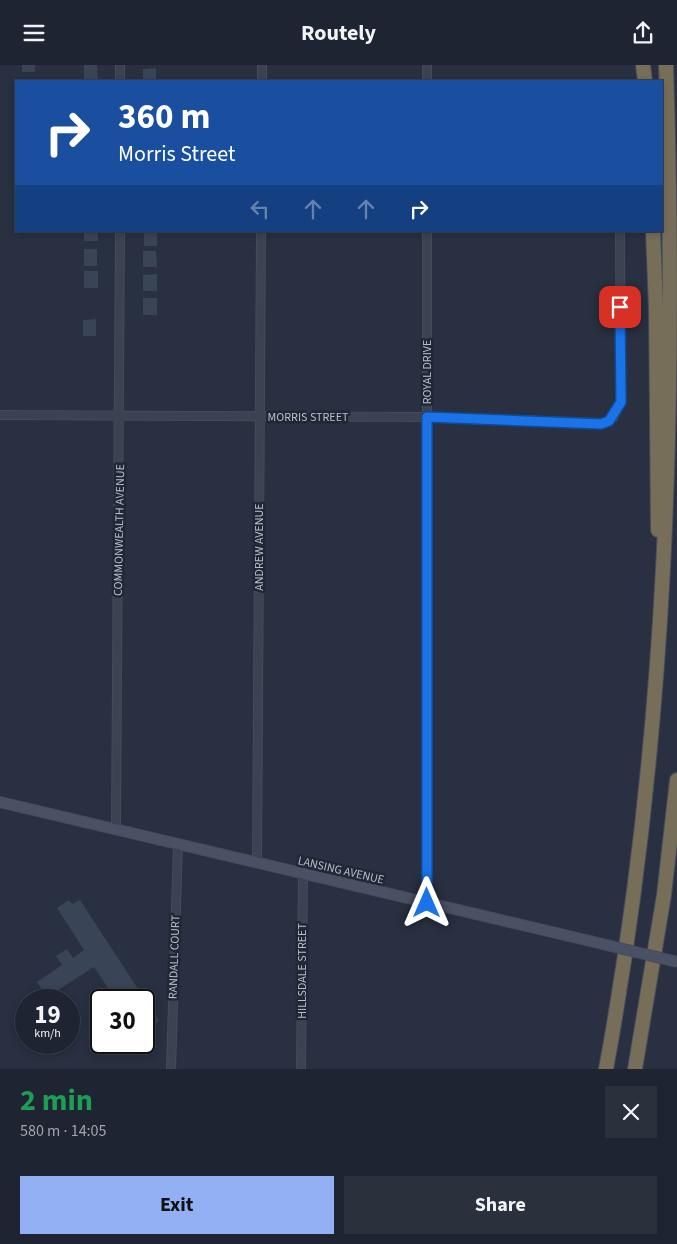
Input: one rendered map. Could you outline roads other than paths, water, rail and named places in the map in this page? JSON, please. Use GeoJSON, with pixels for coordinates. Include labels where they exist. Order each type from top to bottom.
{"type":"FeatureCollection","features":[{"type":"Feature","properties":{"kind":"highway"},"geometry":{"type":"LineString","coordinates":[[643,65],[645,80]]}},
{"type":"Feature","properties":{"kind":"highway"},"geometry":{"type":"LineString","coordinates":[[606,1069],[633,907],[660,648],[671,429],[666,65]]}},
{"type":"Feature","properties":{"kind":"highway"},"geometry":{"type":"LineString","coordinates":[[653,232],[656,318],[660,648]]}},
{"type":"Feature","properties":{"kind":"highway"},"geometry":{"type":"LineString","coordinates":[[635,1069],[664,895],[677,780]]}},
{"type":"Feature","properties":{"kind":"main road","name":"LANSING AVENUE"},"geometry":{"type":"LineString","coordinates":[[0,803],[116,828],[677,962]]}},
{"type":"Feature","properties":{"kind":"street"},"geometry":{"type":"LineString","coordinates":[[120,65],[120,80]]}},
{"type":"Feature","properties":{"kind":"street"},"geometry":{"type":"LineString","coordinates":[[262,65],[262,80]]}},
{"type":"Feature","properties":{"kind":"street"},"geometry":{"type":"LineString","coordinates":[[426,65],[426,80]]}},
{"type":"Feature","properties":{"kind":"street","name":"COMMONWEALTH AVENUE"},"geometry":{"type":"LineString","coordinates":[[116,828],[120,232]]}},
{"type":"Feature","properties":{"kind":"street","name":"ANDREW AVENUE"},"geometry":{"type":"LineString","coordinates":[[257,863],[261,232]]}},
{"type":"Feature","properties":{"kind":"street","name":"ROYAL DRIVE"},"geometry":{"type":"LineString","coordinates":[[427,232],[427,903]]}},
{"type":"Feature","properties":{"kind":"street","name":"MORRIS STREET"},"geometry":{"type":"LineString","coordinates":[[0,415],[427,417],[601,424],[613,418],[621,402],[620,232]]}},
{"type":"Feature","properties":{"kind":"street","name":"RANDALL COURT"},"geometry":{"type":"LineString","coordinates":[[171,1069],[178,844]]}},
{"type":"Feature","properties":{"kind":"street","name":"HILLSDALE STREET"},"geometry":{"type":"LineString","coordinates":[[301,1069],[303,873]]}}]}
